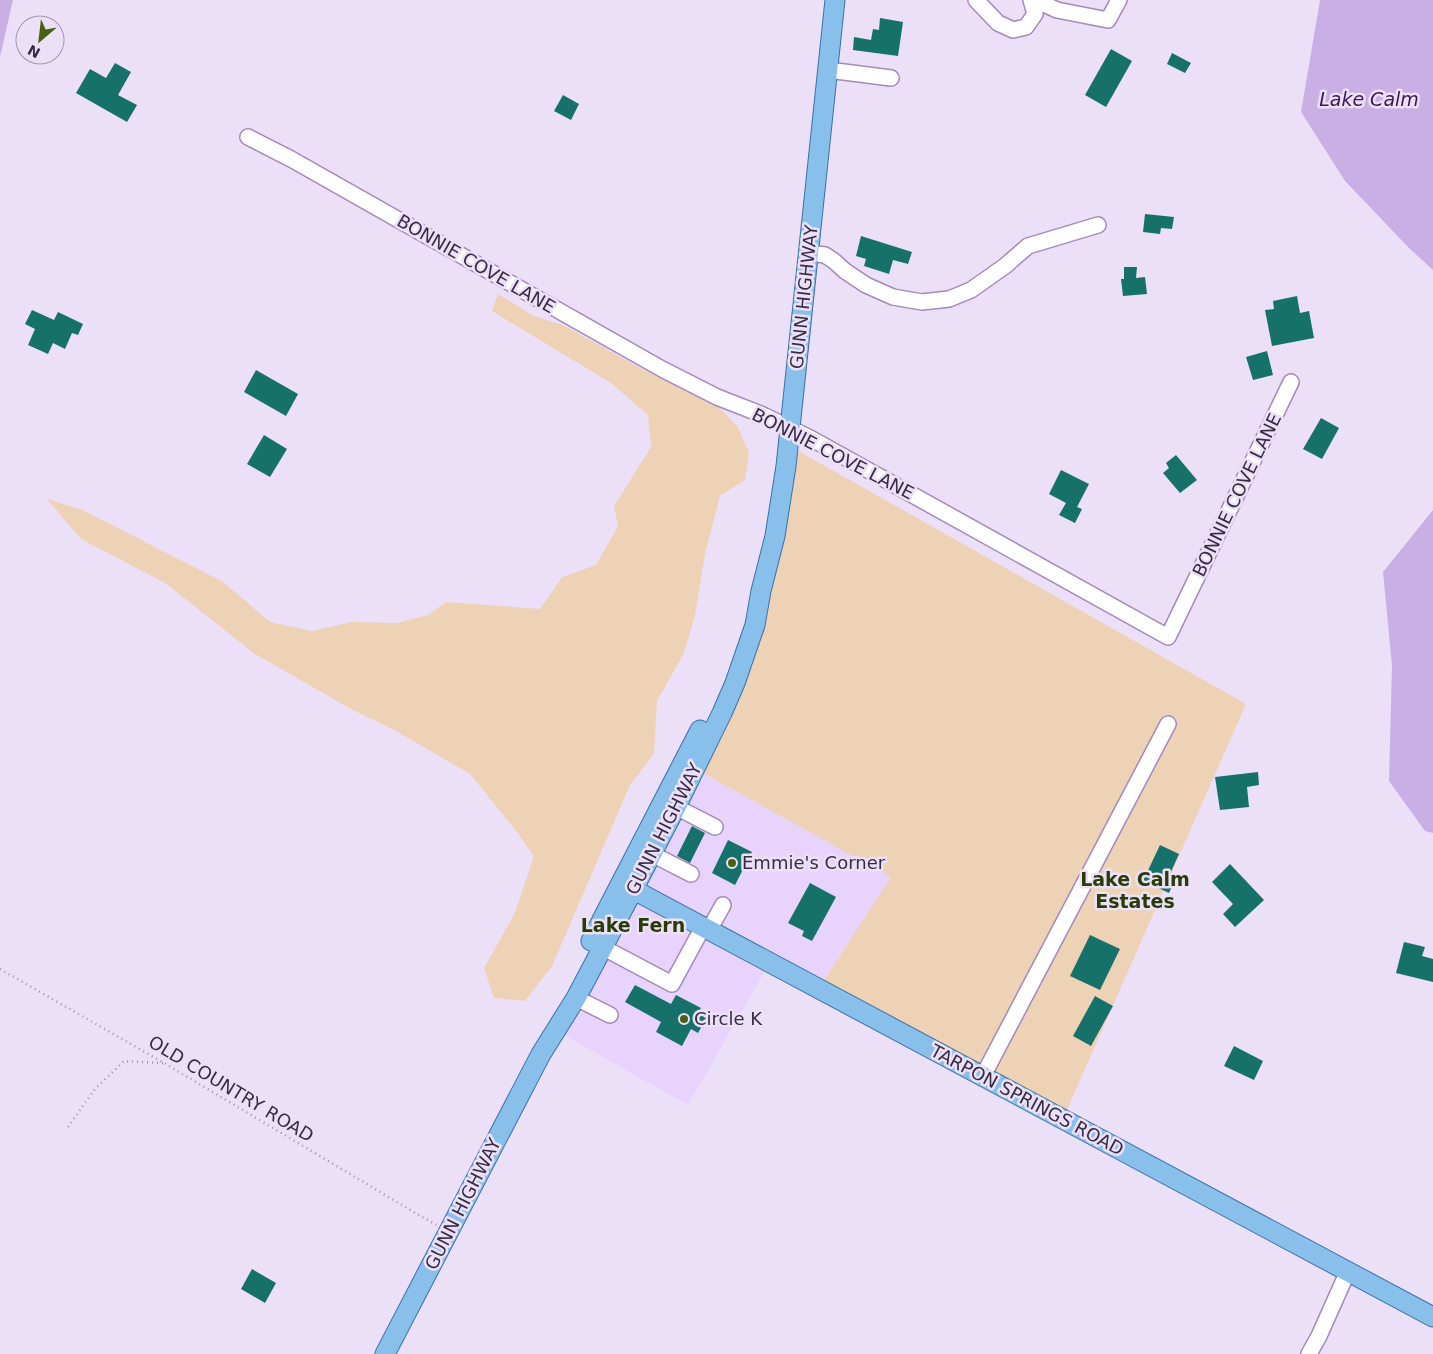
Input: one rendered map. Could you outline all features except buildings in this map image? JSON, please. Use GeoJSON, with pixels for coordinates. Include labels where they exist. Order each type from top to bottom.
{"type":"FeatureCollection","features":[{"type":"Feature","properties":{"kind":"main road","name":"GUNN HIGHWAY"},"geometry":{"type":"LineString","coordinates":[[386,1354],[541,1054],[567,993],[627,886],[652,854],[676,807],[735,683],[755,626],[761,592],[775,536],[790,428],[835,0]]}},
{"type":"Feature","properties":{"kind":"main road","name":"GUNN HIGHWAY"},"geometry":{"type":"LineString","coordinates":[[541,1054],[576,998],[602,948],[627,886],[730,667],[761,592]]}},
{"type":"Feature","properties":{"kind":"main road","name":"TARPON SPRINGS ROAD"},"geometry":{"type":"LineString","coordinates":[[627,886],[1433,1317]]}},
{"type":"Feature","properties":{"kind":"street"},"geometry":{"type":"LineString","coordinates":[[976,0],[998,22],[1013,30],[1026,28],[1034,14],[1031,0]]}},
{"type":"Feature","properties":{"kind":"street"},"geometry":{"type":"LineString","coordinates":[[1035,0],[1058,10],[1108,20],[1119,0]]}},
{"type":"Feature","properties":{"kind":"street"},"geometry":{"type":"LineString","coordinates":[[828,70],[891,78]]}},
{"type":"Feature","properties":{"kind":"street","name":"BONNIE COVE LANE"},"geometry":{"type":"LineString","coordinates":[[248,136],[662,369],[717,397],[790,428],[1168,638],[1291,382]]}},
{"type":"Feature","properties":{"kind":"street"},"geometry":{"type":"LineString","coordinates":[[809,253],[825,255],[866,285],[893,297],[922,302],[949,299],[971,290],[1005,266],[1028,246],[1098,225]]}},
{"type":"Feature","properties":{"kind":"street"},"geometry":{"type":"LineString","coordinates":[[983,1076],[1168,724]]}},
{"type":"Feature","properties":{"kind":"street"},"geometry":{"type":"LineString","coordinates":[[676,807],[715,827]]}},
{"type":"Feature","properties":{"kind":"street"},"geometry":{"type":"LineString","coordinates":[[652,854],[690,874]]}},
{"type":"Feature","properties":{"kind":"street"},"geometry":{"type":"LineString","coordinates":[[602,948],[672,984],[706,928],[723,905]]}},
{"type":"Feature","properties":{"kind":"street"},"geometry":{"type":"LineString","coordinates":[[576,998],[610,1016]]}},
{"type":"Feature","properties":{"kind":"street"},"geometry":{"type":"LineString","coordinates":[[1309,1354],[1348,1271]]}},
{"type":"Feature","properties":{"kind":"path","name":"OLD COUNTRY ROAD"},"geometry":{"type":"LineString","coordinates":[[0,969],[164,1063],[422,1217],[449,1231]]}},
{"type":"Feature","properties":{"kind":"path"},"geometry":{"type":"LineString","coordinates":[[68,1127],[94,1090],[124,1061],[164,1063]]}},
{"type":"Feature","properties":{"kind":"shaded area"},"geometry":{"type":"Polygon","coordinates":[[[498,294],[532,315],[565,326],[644,370],[703,390],[737,426],[749,452],[745,480],[720,496],[705,554],[695,615],[684,653],[657,701],[654,754],[630,785],[552,966],[525,1001],[494,998],[484,968],[515,913],[534,856],[470,774],[255,654],[165,583],[81,539],[47,499],[83,510],[223,582],[270,622],[312,631],[352,622],[397,623],[428,615],[446,602],[540,609],[562,577],[596,565],[618,526],[614,506],[651,447],[648,415],[611,383],[492,311],[498,294]]]}},
{"type":"Feature","properties":{"kind":"shaded area"},"geometry":{"type":"Polygon","coordinates":[[[795,449],[1246,704],[1066,1112],[992,1072],[1177,720],[1165,714],[980,1066],[823,982],[891,877],[701,772],[716,742],[795,449]]]}},
{"type":"Feature","properties":{"kind":"shaded area"},"geometry":{"type":"Polygon","coordinates":[[[701,772],[891,877],[823,982],[643,886],[701,772]]]}},
{"type":"Feature","properties":{"kind":"shaded area"},"geometry":{"type":"Polygon","coordinates":[[[636,900],[781,977],[765,971],[688,1105],[562,1034],[636,900]]]}},
{"type":"Feature","properties":{"kind":"water"},"geometry":{"type":"Polygon","coordinates":[[[0,0],[13,0],[0,57],[0,0]]]}},
{"type":"Feature","properties":{"kind":"water","name":"Lake Calm"},"geometry":{"type":"Polygon","coordinates":[[[1320,0],[1433,0],[1433,270],[1409,248],[1345,181],[1301,112],[1320,0]]]}},
{"type":"Feature","properties":{"kind":"water"},"geometry":{"type":"Polygon","coordinates":[[[1433,510],[1433,833],[1425,831],[1389,781],[1392,666],[1383,572],[1433,510]]]}},
{"type":"Feature","properties":{"kind":"place","name":"Emmie's Corner"},"geometry":{"type":"Point","coordinates":[732,863]}},
{"type":"Feature","properties":{"kind":"place","name":"Circle K"},"geometry":{"type":"Point","coordinates":[684,1019]}},
{"type":"Feature","properties":{"kind":"district","name":"Lake Calm Estates"},"geometry":{"type":"Point","coordinates":[1135,890]}},
{"type":"Feature","properties":{"kind":"district","name":"Lake Fern"},"geometry":{"type":"Point","coordinates":[633,925]}}]}
